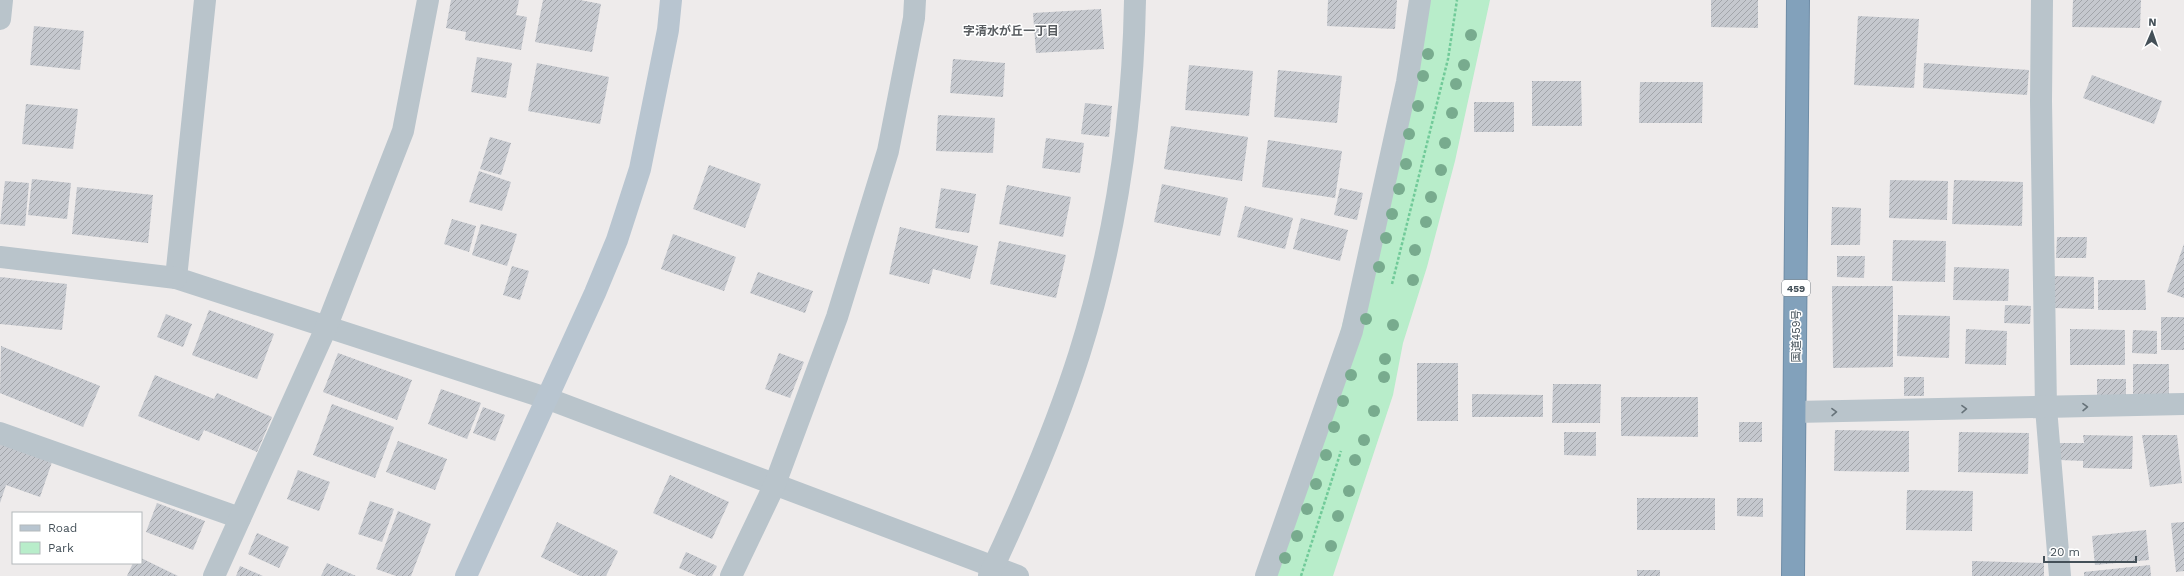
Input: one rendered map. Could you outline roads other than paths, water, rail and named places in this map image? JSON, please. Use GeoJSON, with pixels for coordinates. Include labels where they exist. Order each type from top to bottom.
{"type":"FeatureCollection","features":[{"type":"Feature","properties":{"kind":"highway","name":"国道459号"},"geometry":{"type":"LineString","coordinates":[[1793,576],[1798,0]]}},
{"type":"Feature","properties":{"kind":"street"},"geometry":{"type":"LineString","coordinates":[[0,19],[2,0]]}},
{"type":"Feature","properties":{"kind":"street"},"geometry":{"type":"LineString","coordinates":[[176,278],[205,0]]}},
{"type":"Feature","properties":{"kind":"street"},"geometry":{"type":"LineString","coordinates":[[214,576],[326,328],[403,131],[428,0]]}},
{"type":"Feature","properties":{"kind":"street"},"geometry":{"type":"LineString","coordinates":[[466,576],[595,293],[617,240],[635,183],[668,30],[671,0]]}},
{"type":"Feature","properties":{"kind":"street"},"geometry":{"type":"LineString","coordinates":[[732,576],[775,484],[837,317],[888,151],[914,18],[915,0]]}},
{"type":"Feature","properties":{"kind":"street"},"geometry":{"type":"LineString","coordinates":[[991,572],[1048,442],[1079,354],[1101,274],[1119,182],[1130,99],[1135,0]]}},
{"type":"Feature","properties":{"kind":"street"},"geometry":{"type":"LineString","coordinates":[[1266,576],[1352,331],[1407,82],[1420,0]]}},
{"type":"Feature","properties":{"kind":"street"},"geometry":{"type":"LineString","coordinates":[[2042,0],[2041,101],[2046,408],[2060,576]]}},
{"type":"Feature","properties":{"kind":"street"},"geometry":{"type":"LineString","coordinates":[[0,257],[176,278],[326,328],[546,398],[775,484],[991,572],[1018,576]]}},
{"type":"Feature","properties":{"kind":"street"},"geometry":{"type":"LineString","coordinates":[[1795,412],[2184,404]]}},
{"type":"Feature","properties":{"kind":"street"},"geometry":{"type":"LineString","coordinates":[[0,433],[240,518]]}},
{"type":"Feature","properties":{"kind":"district","name":"字清水が丘一丁目"},"geometry":{"type":"Point","coordinates":[1011,31]}}]}
